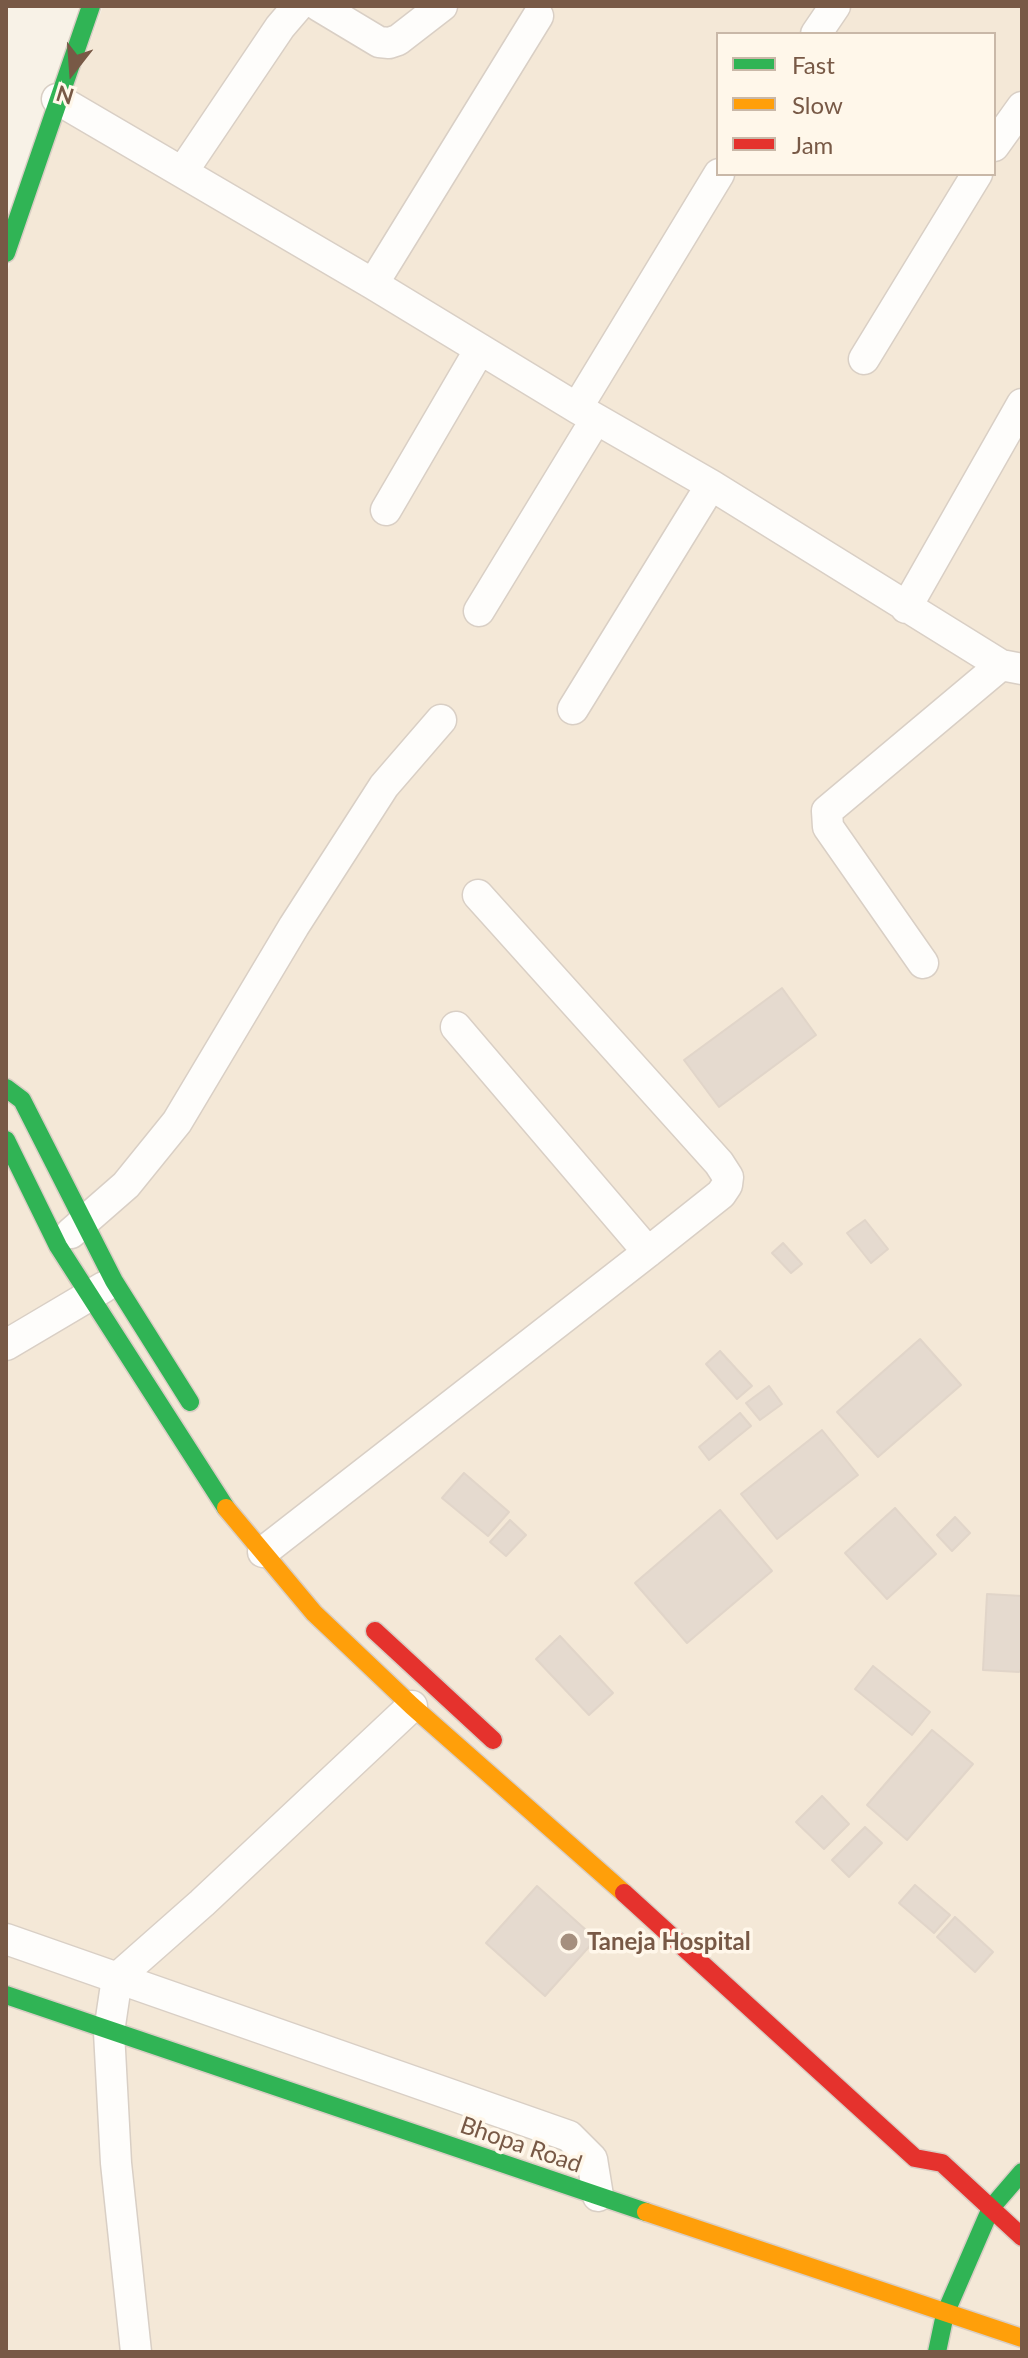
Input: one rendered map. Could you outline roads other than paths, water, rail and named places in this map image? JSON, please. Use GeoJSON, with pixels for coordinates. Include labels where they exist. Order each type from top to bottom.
{"type":"FeatureCollection","features":[{"type":"Feature","properties":{"kind":"main road"},"geometry":{"type":"LineString","coordinates":[[6,253],[91,6]]}},
{"type":"Feature","properties":{"kind":"main road"},"geometry":{"type":"LineString","coordinates":[[6,1088],[22,1100],[114,1281],[201,1418]]}},
{"type":"Feature","properties":{"kind":"main road"},"geometry":{"type":"LineString","coordinates":[[6,1140],[58,1246],[87,1295],[229,1513],[280,1540],[314,1613],[412,1706],[915,2158],[942,2163],[1022,2237]]}},
{"type":"Feature","properties":{"kind":"main road"},"geometry":{"type":"LineString","coordinates":[[358,1615],[506,1752]]}},
{"type":"Feature","properties":{"kind":"main road","name":"Bhopa Road"},"geometry":{"type":"LineString","coordinates":[[6,1995],[1022,2338]]}},
{"type":"Feature","properties":{"kind":"main road"},"geometry":{"type":"LineString","coordinates":[[938,2141],[942,2163]]}},
{"type":"Feature","properties":{"kind":"main road"},"geometry":{"type":"LineString","coordinates":[[937,2352],[945,2314],[991,2208],[1022,2172]]}},
{"type":"Feature","properties":{"kind":"street"},"geometry":{"type":"LineString","coordinates":[[183,171],[280,27],[298,6]]}},
{"type":"Feature","properties":{"kind":"street"},"geometry":{"type":"LineString","coordinates":[[319,6],[379,42],[389,43],[398,40],[442,6]]}},
{"type":"Feature","properties":{"kind":"street"},"geometry":{"type":"LineString","coordinates":[[817,32],[835,6]]}},
{"type":"Feature","properties":{"kind":"street"},"geometry":{"type":"LineString","coordinates":[[373,284],[538,16]]}},
{"type":"Feature","properties":{"kind":"street"},"geometry":{"type":"LineString","coordinates":[[57,99],[711,485],[906,608],[1012,667],[827,811],[828,827],[923,963]]}},
{"type":"Feature","properties":{"kind":"street"},"geometry":{"type":"LineString","coordinates":[[996,143],[1022,107]]}},
{"type":"Feature","properties":{"kind":"street"},"geometry":{"type":"LineString","coordinates":[[479,611],[718,176]]}},
{"type":"Feature","properties":{"kind":"street"},"geometry":{"type":"LineString","coordinates":[[864,359],[976,176]]}},
{"type":"Feature","properties":{"kind":"street"},"geometry":{"type":"LineString","coordinates":[[386,510],[480,349]]}},
{"type":"Feature","properties":{"kind":"street"},"geometry":{"type":"LineString","coordinates":[[906,608],[1022,404]]}},
{"type":"Feature","properties":{"kind":"street"},"geometry":{"type":"LineString","coordinates":[[573,709],[711,485]]}},
{"type":"Feature","properties":{"kind":"street"},"geometry":{"type":"LineString","coordinates":[[58,1246],[83,1220],[126,1185],[177,1122],[294,926],[384,786],[441,720]]}},
{"type":"Feature","properties":{"kind":"street"},"geometry":{"type":"LineString","coordinates":[[280,1540],[648,1252],[721,1194],[727,1185],[728,1177],[719,1163],[478,895]]}},
{"type":"Feature","properties":{"kind":"street"},"geometry":{"type":"LineString","coordinates":[[456,1027],[648,1252]]}},
{"type":"Feature","properties":{"kind":"street"},"geometry":{"type":"LineString","coordinates":[[6,1345],[114,1281]]}},
{"type":"Feature","properties":{"kind":"street"},"geometry":{"type":"LineString","coordinates":[[136,2352],[116,2163],[109,2032],[117,1978],[202,1903],[412,1706]]}},
{"type":"Feature","properties":{"kind":"street"},"geometry":{"type":"LineString","coordinates":[[6,1939],[569,2136],[592,2159],[598,2196]]}},
{"type":"Feature","properties":{"kind":"place","name":"Taneja Hospital"},"geometry":{"type":"Point","coordinates":[569,1942]}}]}
